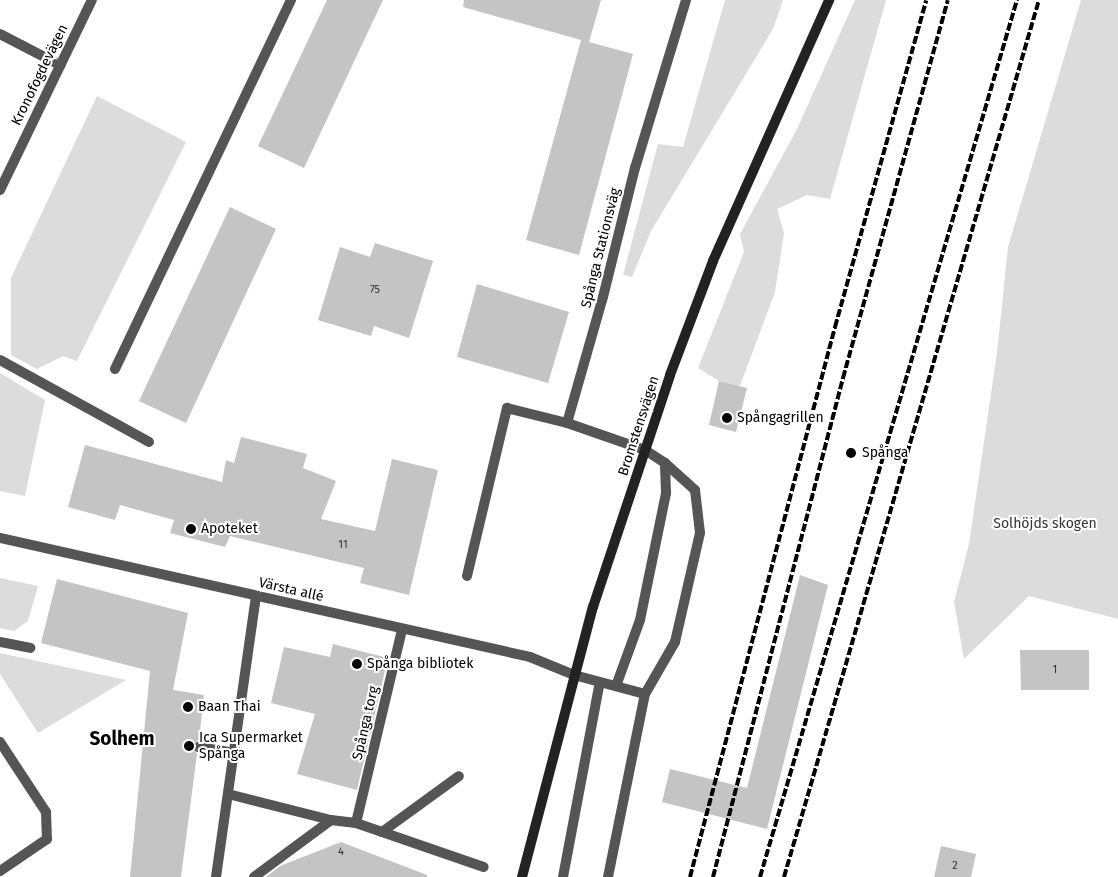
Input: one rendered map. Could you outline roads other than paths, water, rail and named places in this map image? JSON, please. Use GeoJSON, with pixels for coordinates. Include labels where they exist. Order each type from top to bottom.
{"type":"FeatureCollection","features":[{"type":"Feature","properties":{"kind":"street","name":"Kronofogdevägen"},"geometry":{"type":"LineString","coordinates":[[0,190],[92,0]]}},
{"type":"Feature","properties":{"kind":"street"},"geometry":{"type":"LineString","coordinates":[[115,369],[291,0]]}},
{"type":"Feature","properties":{"kind":"street","name":"Spånga Stationsväg"},"geometry":{"type":"LineString","coordinates":[[567,423],[604,297],[635,168],[686,0]]}},
{"type":"Feature","properties":{"kind":"street","name":"Bromstensvägen"},"geometry":{"type":"LineString","coordinates":[[522,877],[574,674],[593,608],[645,450],[713,261],[829,0]]}},
{"type":"Feature","properties":{"kind":"street"},"geometry":{"type":"LineString","coordinates":[[0,34],[60,65]]}},
{"type":"Feature","properties":{"kind":"street"},"geometry":{"type":"LineString","coordinates":[[0,360],[149,442]]}},
{"type":"Feature","properties":{"kind":"street"},"geometry":{"type":"LineString","coordinates":[[467,576],[507,408],[567,423],[645,450],[665,463],[695,490],[700,533],[675,642],[645,694],[608,877]]}},
{"type":"Feature","properties":{"kind":"street"},"geometry":{"type":"LineString","coordinates":[[616,686],[642,610],[666,493],[665,463]]}},
{"type":"Feature","properties":{"kind":"street","name":"Värsta allé"},"geometry":{"type":"LineString","coordinates":[[0,538],[402,630],[530,657],[574,674],[645,694]]}},
{"type":"Feature","properties":{"kind":"street"},"geometry":{"type":"LineString","coordinates":[[216,877],[256,596]]}},
{"type":"Feature","properties":{"kind":"street","name":"Spånga torg"},"geometry":{"type":"LineString","coordinates":[[356,823],[402,630]]}},
{"type":"Feature","properties":{"kind":"street"},"geometry":{"type":"LineString","coordinates":[[0,642],[30,648]]}},
{"type":"Feature","properties":{"kind":"street"},"geometry":{"type":"LineString","coordinates":[[563,877],[600,682]]}},
{"type":"Feature","properties":{"kind":"street"},"geometry":{"type":"LineString","coordinates":[[0,742],[46,812],[47,839],[0,871]]}},
{"type":"Feature","properties":{"kind":"street"},"geometry":{"type":"LineString","coordinates":[[198,747],[234,753]]}},
{"type":"Feature","properties":{"kind":"street"},"geometry":{"type":"LineString","coordinates":[[382,832],[459,776]]}},
{"type":"Feature","properties":{"kind":"street"},"geometry":{"type":"LineString","coordinates":[[228,794],[330,820],[356,823],[484,867]]}},
{"type":"Feature","properties":{"kind":"street"},"geometry":{"type":"LineString","coordinates":[[254,877],[330,820]]}},
{"type":"Feature","properties":{"kind":"railway"},"geometry":{"type":"LineString","coordinates":[[690,877],[835,327],[926,0]]}},
{"type":"Feature","properties":{"kind":"railway"},"geometry":{"type":"LineString","coordinates":[[713,877],[843,378],[948,0]]}},
{"type":"Feature","properties":{"kind":"railway"},"geometry":{"type":"LineString","coordinates":[[760,877],[1017,0]]}},
{"type":"Feature","properties":{"kind":"railway"},"geometry":{"type":"LineString","coordinates":[[784,877],[1039,0]]}},
{"type":"Feature","properties":{"kind":"place","name":"Spångagrillen"},"geometry":{"type":"Point","coordinates":[727,418]}},
{"type":"Feature","properties":{"kind":"place","name":"Spånga"},"geometry":{"type":"Point","coordinates":[851,453]}},
{"type":"Feature","properties":{"kind":"place","name":"Apoteket"},"geometry":{"type":"Point","coordinates":[191,529]}},
{"type":"Feature","properties":{"kind":"place","name":"Spånga bibliotek"},"geometry":{"type":"Point","coordinates":[357,664]}},
{"type":"Feature","properties":{"kind":"place","name":"Baan Thai"},"geometry":{"type":"Point","coordinates":[188,707]}},
{"type":"Feature","properties":{"kind":"place","name":"Ica Supermarket Spånga"},"geometry":{"type":"Point","coordinates":[189,746]}},
{"type":"Feature","properties":{"kind":"district","name":"Solhem"},"geometry":{"type":"Point","coordinates":[122,739]}},
{"type":"Feature","properties":{"kind":"park label","name":"Solhöjds skogen"},"geometry":{"type":"Point","coordinates":[1045,524]}}]}
